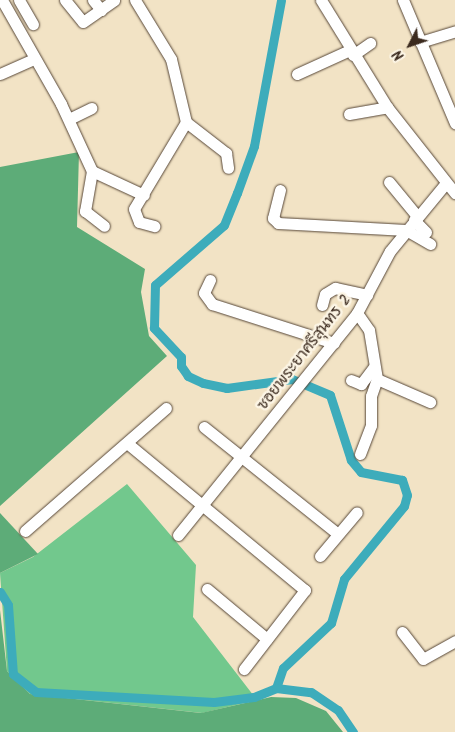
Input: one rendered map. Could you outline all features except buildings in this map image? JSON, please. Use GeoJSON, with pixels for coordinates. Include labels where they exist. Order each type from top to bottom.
{"type":"FeatureCollection","features":[{"type":"Feature","properties":{"kind":"street"},"geometry":{"type":"LineString","coordinates":[[2,0],[68,119],[92,171],[85,211],[104,226]]}},
{"type":"Feature","properties":{"kind":"street"},"geometry":{"type":"LineString","coordinates":[[19,0],[33,24]]}},
{"type":"Feature","properties":{"kind":"street"},"geometry":{"type":"LineString","coordinates":[[65,0],[82,22],[114,0]]}},
{"type":"Feature","properties":{"kind":"street"},"geometry":{"type":"LineString","coordinates":[[92,0],[101,10]]}},
{"type":"Feature","properties":{"kind":"street"},"geometry":{"type":"LineString","coordinates":[[135,0],[171,59],[186,122],[226,153],[228,168]]}},
{"type":"Feature","properties":{"kind":"street"},"geometry":{"type":"LineString","coordinates":[[320,0],[387,107],[455,193]]}},
{"type":"Feature","properties":{"kind":"street"},"geometry":{"type":"LineString","coordinates":[[403,0],[455,123]]}},
{"type":"Feature","properties":{"kind":"street"},"geometry":{"type":"LineString","coordinates":[[420,42],[455,30]]}},
{"type":"Feature","properties":{"kind":"street"},"geometry":{"type":"LineString","coordinates":[[297,74],[370,43]]}},
{"type":"Feature","properties":{"kind":"street"},"geometry":{"type":"LineString","coordinates":[[0,74],[34,59]]}},
{"type":"Feature","properties":{"kind":"street"},"geometry":{"type":"LineString","coordinates":[[349,114],[387,107]]}},
{"type":"Feature","properties":{"kind":"street"},"geometry":{"type":"LineString","coordinates":[[68,119],[92,108]]}},
{"type":"Feature","properties":{"kind":"street"},"geometry":{"type":"LineString","coordinates":[[154,226],[146,227],[134,216],[186,122]]}},
{"type":"Feature","properties":{"kind":"street"},"geometry":{"type":"LineString","coordinates":[[92,171],[144,195]]}},
{"type":"Feature","properties":{"kind":"street"},"geometry":{"type":"LineString","coordinates":[[389,182],[426,232]]}},
{"type":"Feature","properties":{"kind":"street","name":"ซอยพระยาศรีสุนทร 2"},"geometry":{"type":"LineString","coordinates":[[178,535],[358,314],[367,295],[406,230],[446,183]]}},
{"type":"Feature","properties":{"kind":"street"},"geometry":{"type":"LineString","coordinates":[[280,190],[273,218],[278,223],[406,230],[430,244]]}},
{"type":"Feature","properties":{"kind":"street"},"geometry":{"type":"LineString","coordinates":[[210,280],[204,293],[212,304],[334,343]]}},
{"type":"Feature","properties":{"kind":"street"},"geometry":{"type":"LineString","coordinates":[[322,305],[325,294],[335,288],[367,295]]}},
{"type":"Feature","properties":{"kind":"street"},"geometry":{"type":"LineString","coordinates":[[358,314],[369,330],[374,367],[378,379],[371,396],[371,425],[360,454]]}},
{"type":"Feature","properties":{"kind":"street"},"geometry":{"type":"LineString","coordinates":[[351,380],[361,384],[374,367]]}},
{"type":"Feature","properties":{"kind":"street"},"geometry":{"type":"LineString","coordinates":[[378,379],[430,402]]}},
{"type":"Feature","properties":{"kind":"street"},"geometry":{"type":"LineString","coordinates":[[25,531],[166,408]]}},
{"type":"Feature","properties":{"kind":"street"},"geometry":{"type":"LineString","coordinates":[[204,427],[338,534]]}},
{"type":"Feature","properties":{"kind":"street"},"geometry":{"type":"LineString","coordinates":[[127,443],[203,503],[305,590],[244,669]]}},
{"type":"Feature","properties":{"kind":"street"},"geometry":{"type":"LineString","coordinates":[[320,556],[357,512]]}},
{"type":"Feature","properties":{"kind":"street"},"geometry":{"type":"LineString","coordinates":[[207,589],[267,639]]}},
{"type":"Feature","properties":{"kind":"street"},"geometry":{"type":"LineString","coordinates":[[402,632],[423,659],[455,641]]}},
{"type":"Feature","properties":{"kind":"green space"},"geometry":{"type":"Polygon","coordinates":[[[79,152],[77,227],[145,269],[141,292],[149,336],[167,356],[0,506],[0,167],[79,152]]]}},
{"type":"Feature","properties":{"kind":"green space"},"geometry":{"type":"Polygon","coordinates":[[[127,484],[196,565],[193,617],[257,700],[202,713],[30,694],[7,671],[0,573],[33,557],[127,484]]]}},
{"type":"Feature","properties":{"kind":"green space"},"geometry":{"type":"Polygon","coordinates":[[[0,513],[38,554],[0,573],[0,513]]]}},
{"type":"Feature","properties":{"kind":"green space"},"geometry":{"type":"Polygon","coordinates":[[[0,610],[7,671],[30,694],[201,713],[271,697],[296,698],[326,711],[343,732],[0,732],[0,610]]]}},
{"type":"Feature","properties":{"kind":"waterway"},"geometry":{"type":"LineString","coordinates":[[0,592],[8,605],[13,674],[36,692],[214,702],[254,697],[276,688],[283,668],[331,623],[344,579],[404,506],[407,495],[402,480],[361,472],[351,460],[330,395],[292,379],[227,388],[203,383],[188,376],[181,366],[181,357],[154,328],[155,285],[224,225],[237,193],[254,146],[281,0]]}},
{"type":"Feature","properties":{"kind":"waterway"},"geometry":{"type":"LineString","coordinates":[[276,688],[311,692],[338,710],[353,732]]}}]}
